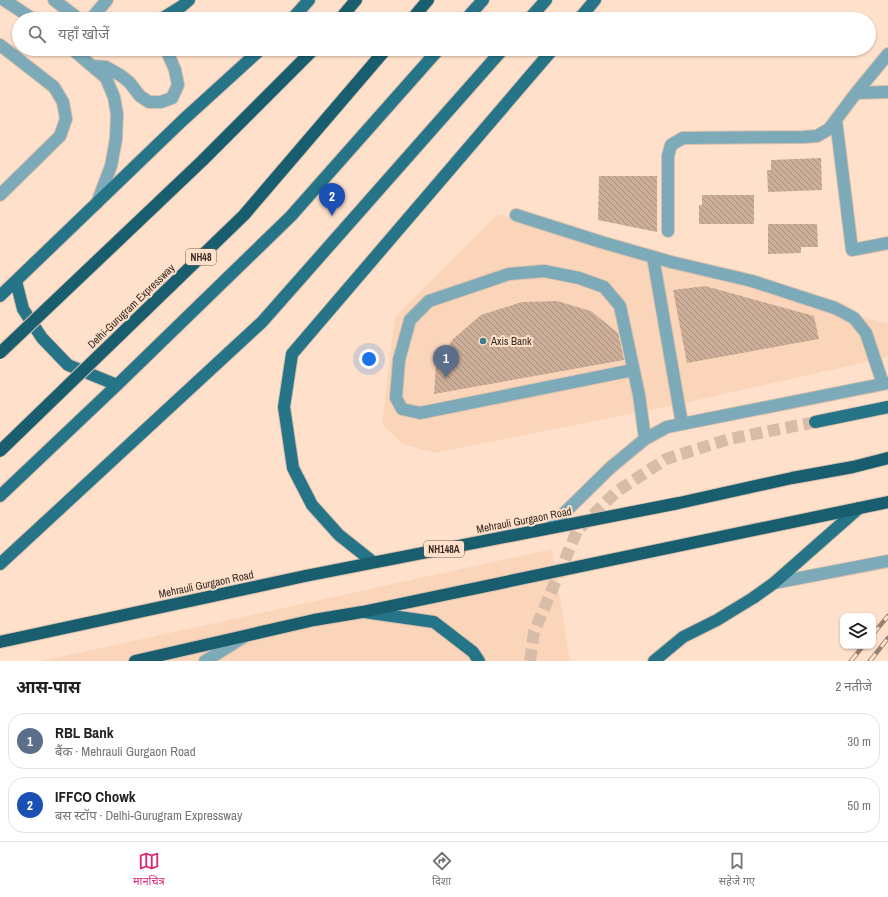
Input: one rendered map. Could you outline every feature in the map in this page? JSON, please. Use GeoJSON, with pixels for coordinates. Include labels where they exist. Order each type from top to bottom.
{"type":"FeatureCollection","features":[{"type":"Feature","properties":{"kind":"highway"},"geometry":{"type":"LineString","coordinates":[[346,12],[356,0]]}},
{"type":"Feature","properties":{"kind":"highway"},"geometry":{"type":"LineString","coordinates":[[418,12],[428,0]]}},
{"type":"Feature","properties":{"kind":"highway"},"geometry":{"type":"LineString","coordinates":[[0,353],[202,161],[307,56]]}},
{"type":"Feature","properties":{"kind":"highway","name":"Delhi-Gurugram Expressway"},"geometry":{"type":"LineString","coordinates":[[0,451],[244,215],[380,56]]}},
{"type":"Feature","properties":{"kind":"highway","name":"Mehrauli Gurgaon Road"},"geometry":{"type":"LineString","coordinates":[[0,642],[373,562],[679,503],[792,478],[853,468],[888,458]]}},
{"type":"Feature","properties":{"kind":"highway"},"geometry":{"type":"LineString","coordinates":[[135,661],[314,620],[362,612],[888,502]]}},
{"type":"Feature","properties":{"kind":"main road"},"geometry":{"type":"LineString","coordinates":[[172,12],[189,0]]}},
{"type":"Feature","properties":{"kind":"main road"},"geometry":{"type":"LineString","coordinates":[[298,12],[309,0]]}},
{"type":"Feature","properties":{"kind":"main road"},"geometry":{"type":"LineString","coordinates":[[472,12],[483,0]]}},
{"type":"Feature","properties":{"kind":"main road"},"geometry":{"type":"LineString","coordinates":[[535,12],[546,0]]}},
{"type":"Feature","properties":{"kind":"main road"},"geometry":{"type":"LineString","coordinates":[[585,12],[595,0]]}},
{"type":"Feature","properties":{"kind":"main road"},"geometry":{"type":"LineString","coordinates":[[0,296],[183,120],[254,56]]}},
{"type":"Feature","properties":{"kind":"main road"},"geometry":{"type":"LineString","coordinates":[[0,496],[291,216],[433,56]]}},
{"type":"Feature","properties":{"kind":"main road"},"geometry":{"type":"LineString","coordinates":[[0,564],[262,322],[497,56]]}},
{"type":"Feature","properties":{"kind":"main road"},"geometry":{"type":"LineString","coordinates":[[373,562],[339,535],[312,505],[293,468],[284,407],[292,354],[548,56]]}},
{"type":"Feature","properties":{"kind":"main road"},"geometry":{"type":"LineString","coordinates":[[16,280],[23,309],[42,338],[63,360],[68,365],[117,385]]}},
{"type":"Feature","properties":{"kind":"main road"},"geometry":{"type":"LineString","coordinates":[[815,422],[888,407]]}},
{"type":"Feature","properties":{"kind":"main road"},"geometry":{"type":"LineString","coordinates":[[654,661],[683,637],[717,620],[774,584],[859,508]]}},
{"type":"Feature","properties":{"kind":"main road"},"geometry":{"type":"LineString","coordinates":[[362,612],[434,622],[473,652],[480,661]]}},
{"type":"Feature","properties":{"kind":"street"},"geometry":{"type":"LineString","coordinates":[[4,0],[22,12]]}},
{"type":"Feature","properties":{"kind":"street"},"geometry":{"type":"LineString","coordinates":[[54,0],[70,12]]}},
{"type":"Feature","properties":{"kind":"street"},"geometry":{"type":"LineString","coordinates":[[97,12],[107,0]]}},
{"type":"Feature","properties":{"kind":"street"},"geometry":{"type":"LineString","coordinates":[[0,45],[12,54]]}},
{"type":"Feature","properties":{"kind":"street"},"geometry":{"type":"LineString","coordinates":[[668,231],[668,156],[671,145],[683,138],[818,136],[829,129],[856,92],[888,54]]}},
{"type":"Feature","properties":{"kind":"street"},"geometry":{"type":"LineString","coordinates":[[0,195],[60,136],[66,119],[63,102],[54,87],[14,56]]}},
{"type":"Feature","properties":{"kind":"street"},"geometry":{"type":"LineString","coordinates":[[81,56],[106,78],[114,97],[117,114],[116,139],[111,166],[97,203]]}},
{"type":"Feature","properties":{"kind":"street"},"geometry":{"type":"LineString","coordinates":[[93,66],[106,67],[120,75],[129,82],[140,96],[149,102],[161,102],[172,98],[178,85],[175,70],[169,56]]}},
{"type":"Feature","properties":{"kind":"street"},"geometry":{"type":"LineString","coordinates":[[856,92],[888,92]]}},
{"type":"Feature","properties":{"kind":"street"},"geometry":{"type":"LineString","coordinates":[[836,120],[852,250],[888,243]]}},
{"type":"Feature","properties":{"kind":"street"},"geometry":{"type":"LineString","coordinates":[[516,215],[653,257],[752,281],[835,308],[854,318],[866,333],[886,384],[667,427],[645,439],[610,468],[549,528]]}},
{"type":"Feature","properties":{"kind":"street"},"geometry":{"type":"LineString","coordinates":[[653,257],[682,424]]}},
{"type":"Feature","properties":{"kind":"street"},"geometry":{"type":"LineString","coordinates":[[633,370],[420,413],[402,409],[396,398],[399,360],[410,320],[429,301],[509,274],[544,271],[579,278],[604,287],[620,306],[633,370],[645,439]]}},
{"type":"Feature","properties":{"kind":"street"},"geometry":{"type":"LineString","coordinates":[[774,584],[888,561]]}},
{"type":"Feature","properties":{"kind":"street"},"geometry":{"type":"LineString","coordinates":[[205,661],[247,636]]}},
{"type":"Feature","properties":{"kind":"shaded area"},"geometry":{"type":"Polygon","coordinates":[[[498,214],[645,252],[888,324],[888,357],[671,406],[435,453],[403,444],[382,424],[395,317],[498,214]]]}},
{"type":"Feature","properties":{"kind":"shaded area"},"geometry":{"type":"Polygon","coordinates":[[[552,549],[570,661],[42,661],[552,549]]]}},
{"type":"Feature","properties":{"kind":"building"},"geometry":{"type":"Polygon","coordinates":[[[821,158],[822,190],[768,192],[767,170],[771,170],[771,160],[821,158]]]}},
{"type":"Feature","properties":{"kind":"building"},"geometry":{"type":"Polygon","coordinates":[[[599,176],[657,176],[657,232],[598,220],[599,176]]]}},
{"type":"Feature","properties":{"kind":"building"},"geometry":{"type":"Polygon","coordinates":[[[702,195],[754,195],[754,224],[699,224],[699,205],[702,205],[702,195]]]}},
{"type":"Feature","properties":{"kind":"building"},"geometry":{"type":"Polygon","coordinates":[[[768,224],[817,224],[818,247],[801,247],[801,253],[768,254],[768,224]]]}},
{"type":"Feature","properties":{"kind":"building"},"geometry":{"type":"Polygon","coordinates":[[[705,286],[814,316],[819,339],[687,363],[673,290],[705,286]]]}},
{"type":"Feature","properties":{"kind":"building"},"geometry":{"type":"Polygon","coordinates":[[[557,301],[591,311],[618,333],[624,360],[434,394],[436,365],[453,339],[481,315],[522,302],[557,301]]]}},
{"type":"Feature","properties":{"kind":"tunnel"},"geometry":{"type":"LineString","coordinates":[[530,661],[534,632],[577,531],[616,492],[666,459],[729,439],[815,422]]}},
{"type":"Feature","properties":{"kind":"railway"},"geometry":{"type":"LineString","coordinates":[[876,630],[888,616]]}},
{"type":"Feature","properties":{"kind":"railway"},"geometry":{"type":"LineString","coordinates":[[870,661],[888,638]]}},
{"type":"Feature","properties":{"kind":"railway"},"geometry":{"type":"LineString","coordinates":[[851,661],[861,649]]}},
{"type":"Feature","properties":{"kind":"place","name":"IFFCO Chowk"},"geometry":{"type":"Point","coordinates":[332,216]}},
{"type":"Feature","properties":{"kind":"place","name":"Axis Bank"},"geometry":{"type":"Point","coordinates":[483,341]}},
{"type":"Feature","properties":{"kind":"place","name":"RBL Bank"},"geometry":{"type":"Point","coordinates":[446,378]}}]}
